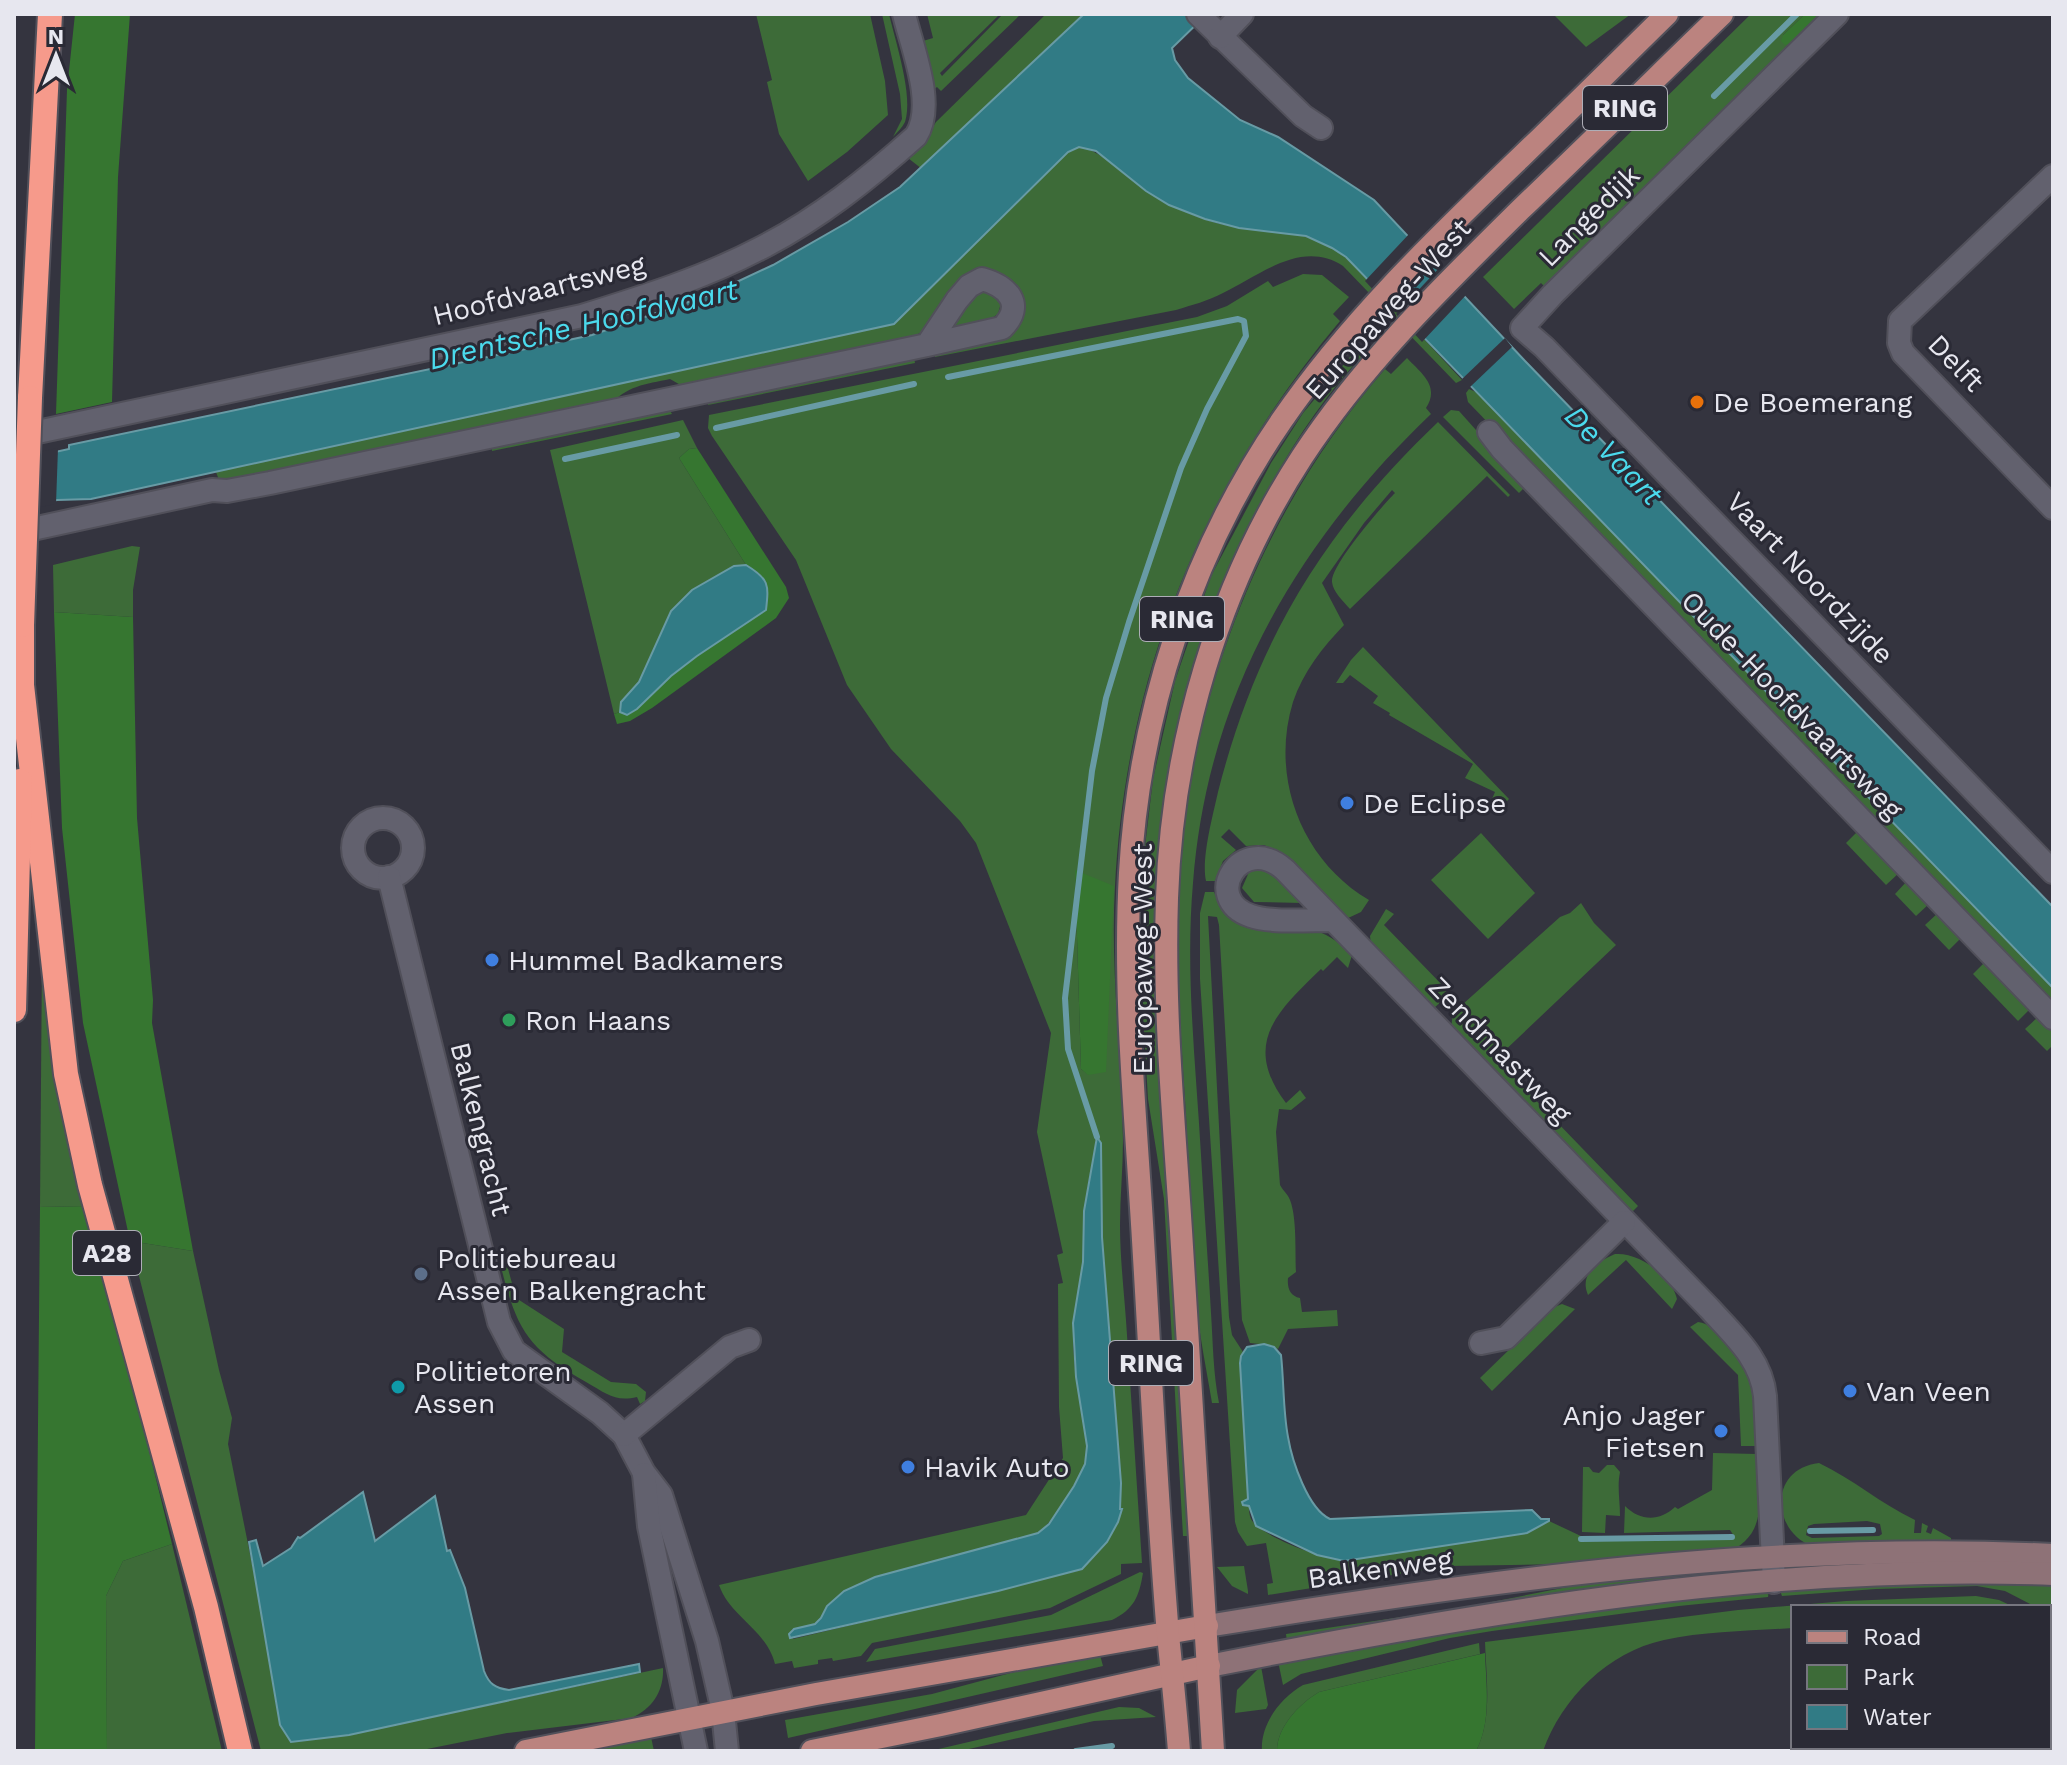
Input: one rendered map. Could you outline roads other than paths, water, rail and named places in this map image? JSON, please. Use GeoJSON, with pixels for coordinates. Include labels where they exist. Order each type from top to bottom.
{"type":"FeatureCollection","features":[{"type":"Feature","properties":{"kind":"highway","name":"A28"},"geometry":{"type":"LineString","coordinates":[[14,1010],[30,398],[50,14]]}},
{"type":"Feature","properties":{"kind":"highway","name":"A28"},"geometry":{"type":"LineString","coordinates":[[22,685],[66,1074],[94,1200],[206,1607],[240,1751]]}},
{"type":"Feature","properties":{"kind":"main road","name":"Europaweg-West"},"geometry":{"type":"LineString","coordinates":[[1172,1673],[1134,1093],[1128,947],[1130,871],[1140,785],[1162,681],[1182,618],[1227,513],[1280,423],[1350,331],[1457,218],[1667,14]]}},
{"type":"Feature","properties":{"kind":"main road","name":"Europaweg-West"},"geometry":{"type":"LineString","coordinates":[[1209,1666],[1166,960],[1172,825],[1183,754],[1208,660],[1245,564],[1271,510],[1301,458],[1338,405],[1376,359],[1484,246],[1722,14]]}},
{"type":"Feature","properties":{"kind":"main road","name":"Balkenweg"},"geometry":{"type":"LineString","coordinates":[[526,1751],[723,1711],[1383,1597],[1642,1565],[1914,1553],[2053,1555]]}},
{"type":"Feature","properties":{"kind":"main road"},"geometry":{"type":"LineString","coordinates":[[812,1751],[1172,1673],[1547,1607],[1687,1589],[1901,1573],[2053,1574]]}},
{"type":"Feature","properties":{"kind":"main road","name":"RING"},"geometry":{"type":"LineString","coordinates":[[1209,1666],[1213,1751]]}},
{"type":"Feature","properties":{"kind":"main road","name":"RING"},"geometry":{"type":"LineString","coordinates":[[1172,1673],[1179,1751]]}},
{"type":"Feature","properties":{"kind":"street","name":"Hoofdvaartsweg"},"geometry":{"type":"LineString","coordinates":[[14,437],[582,316],[666,290],[724,266],[797,228],[844,196],[916,136],[922,126],[925,103],[904,14]]}},
{"type":"Feature","properties":{"kind":"street"},"geometry":{"type":"LineString","coordinates":[[1220,37],[1242,14]]}},
{"type":"Feature","properties":{"kind":"street","name":"Langedijk"},"geometry":{"type":"LineString","coordinates":[[1522,328],[1837,14]]}},
{"type":"Feature","properties":{"kind":"street"},"geometry":{"type":"LineString","coordinates":[[1200,16],[1303,116],[1321,128]]}},
{"type":"Feature","properties":{"kind":"street","name":"Delft"},"geometry":{"type":"LineString","coordinates":[[2048,190],[1900,321],[1898,335],[1903,353],[2053,508]]}},
{"type":"Feature","properties":{"kind":"street","name":"Vaart Noordzijde"},"geometry":{"type":"LineString","coordinates":[[1522,328],[1555,358],[2053,872]]}},
{"type":"Feature","properties":{"kind":"street"},"geometry":{"type":"LineString","coordinates":[[14,533],[212,490],[227,491],[270,483],[927,345]]}},
{"type":"Feature","properties":{"kind":"street","name":"Oude-Hoofdvaartsweg"},"geometry":{"type":"LineString","coordinates":[[1489,432],[1522,470],[2053,1018]]}},
{"type":"Feature","properties":{"kind":"street","name":"Balkengracht"},"geometry":{"type":"LineString","coordinates":[[389,877],[499,1322],[514,1351],[600,1413],[624,1435],[644,1473],[661,1495],[707,1641],[723,1711]]}},
{"type":"Feature","properties":{"kind":"street","name":"Zendmastweg"},"geometry":{"type":"LineString","coordinates":[[1332,920],[1709,1308],[1756,1362],[1764,1382],[1774,1582]]}},
{"type":"Feature","properties":{"kind":"street"},"geometry":{"type":"LineString","coordinates":[[1481,1343],[1506,1338],[1624,1222]]}},
{"type":"Feature","properties":{"kind":"street"},"geometry":{"type":"LineString","coordinates":[[624,1435],[730,1347],[749,1340]]}},
{"type":"Feature","properties":{"kind":"street","name":"Balkengracht"},"geometry":{"type":"LineString","coordinates":[[644,1473],[649,1526],[691,1718]]}},
{"type":"Feature","properties":{"kind":"street"},"geometry":{"type":"LineString","coordinates":[[723,1711],[727,1751]]}},
{"type":"Feature","properties":{"kind":"street"},"geometry":{"type":"LineString","coordinates":[[691,1718],[696,1751]]}},
{"type":"Feature","properties":{"kind":"water","name":"De Vaart"},"geometry":{"type":"Polygon","coordinates":[[[1084,14],[1207,14],[1172,48],[1175,60],[1188,78],[1240,120],[1278,137],[1374,200],[1526,362],[2053,907],[2053,988],[1346,257],[1306,236],[1239,228],[1169,205],[1146,191],[1096,151],[1079,147],[1068,152],[894,324],[91,499],[57,500],[14,508],[14,461],[69,449],[69,445],[592,335],[709,295],[773,265],[848,222],[900,187],[1084,14]]]}},
{"type":"Feature","properties":{"kind":"water"},"geometry":{"type":"Polygon","coordinates":[[[746,565],[766,583],[766,610],[697,656],[637,709],[627,715],[620,712],[621,702],[639,682],[671,611],[692,590],[734,566],[746,565]]]}},
{"type":"Feature","properties":{"kind":"water"},"geometry":{"type":"Polygon","coordinates":[[[1097,1137],[1101,1143],[1102,1237],[1122,1509],[1107,1542],[1082,1569],[790,1638],[789,1634],[794,1629],[815,1624],[827,1606],[844,1591],[875,1577],[1038,1533],[1049,1524],[1074,1486],[1085,1464],[1087,1446],[1076,1377],[1073,1323],[1083,1262],[1084,1211],[1097,1137]]]}},
{"type":"Feature","properties":{"kind":"water"},"geometry":{"type":"Polygon","coordinates":[[[1264,1344],[1274,1347],[1281,1355],[1286,1427],[1297,1471],[1308,1495],[1322,1514],[1330,1519],[1532,1510],[1541,1519],[1549,1521],[1527,1533],[1344,1561],[1317,1555],[1256,1526],[1249,1506],[1242,1502],[1248,1499],[1240,1363],[1247,1347],[1264,1344]]]}},
{"type":"Feature","properties":{"kind":"water"},"geometry":{"type":"Polygon","coordinates":[[[363,1492],[375,1541],[435,1496],[447,1551],[450,1550],[465,1588],[484,1671],[493,1685],[509,1690],[639,1664],[640,1672],[349,1735],[291,1742],[280,1725],[249,1542],[256,1540],[263,1566],[291,1548],[298,1537],[363,1492]]]}},
{"type":"Feature","properties":{"kind":"waterway"},"geometry":{"type":"LineString","coordinates":[[1714,96],[1797,14]]}},
{"type":"Feature","properties":{"kind":"waterway"},"geometry":{"type":"LineString","coordinates":[[948,377],[1238,319],[1244,321],[1246,336],[1207,409],[1181,468],[1106,698],[1092,771],[1065,998],[1068,1049],[1097,1137]]}},
{"type":"Feature","properties":{"kind":"waterway"},"geometry":{"type":"LineString","coordinates":[[716,428],[914,384]]}},
{"type":"Feature","properties":{"kind":"waterway"},"geometry":{"type":"LineString","coordinates":[[565,459],[677,435]]}},
{"type":"Feature","properties":{"kind":"waterway"},"geometry":{"type":"LineString","coordinates":[[1810,1531],[1873,1530]]}},
{"type":"Feature","properties":{"kind":"waterway"},"geometry":{"type":"LineString","coordinates":[[1581,1539],[1732,1537]]}},
{"type":"Feature","properties":{"kind":"waterway"},"geometry":{"type":"LineString","coordinates":[[1076,1751],[1112,1746]]}},
{"type":"Feature","properties":{"kind":"place","name":"De Boemerang"},"geometry":{"type":"Point","coordinates":[1697,402]}},
{"type":"Feature","properties":{"kind":"place","name":"De Eclipse"},"geometry":{"type":"Point","coordinates":[1347,803]}},
{"type":"Feature","properties":{"kind":"place","name":"Hummel Badkamers"},"geometry":{"type":"Point","coordinates":[492,960]}},
{"type":"Feature","properties":{"kind":"place","name":"Ron Haans"},"geometry":{"type":"Point","coordinates":[509,1020]}},
{"type":"Feature","properties":{"kind":"place","name":"Politiebureau Assen Balkengracht"},"geometry":{"type":"Point","coordinates":[421,1274]}},
{"type":"Feature","properties":{"kind":"place","name":"Politietoren Assen"},"geometry":{"type":"Point","coordinates":[398,1387]}},
{"type":"Feature","properties":{"kind":"place","name":"Van Veen"},"geometry":{"type":"Point","coordinates":[1850,1391]}},
{"type":"Feature","properties":{"kind":"place","name":"Anjo Jager Fietsen"},"geometry":{"type":"Point","coordinates":[1721,1431]}},
{"type":"Feature","properties":{"kind":"place","name":"Havik Auto"},"geometry":{"type":"Point","coordinates":[908,1467]}},
{"type":"Feature","properties":{"kind":"water label","name":"Drentsche Hoofdvaart"},"geometry":{"type":"Point","coordinates":[583,324]}}]}
